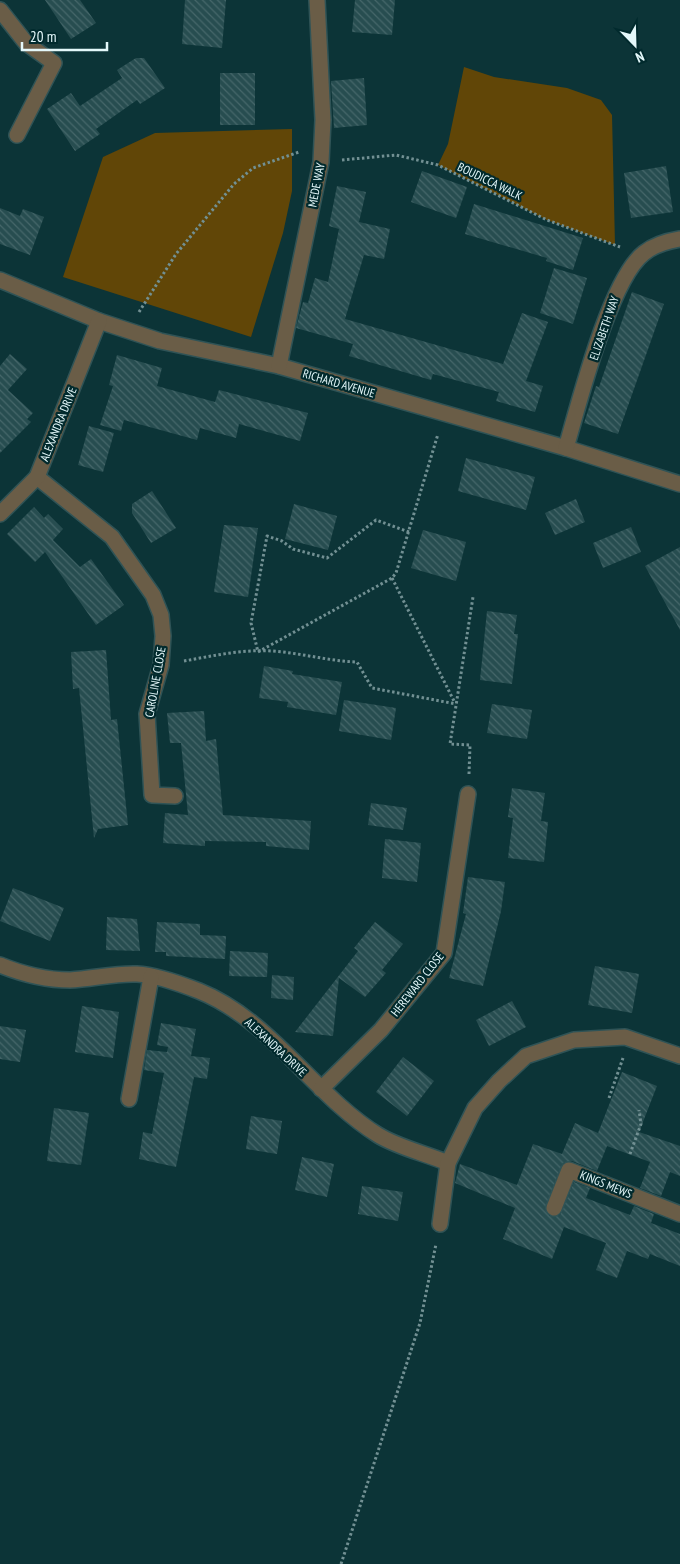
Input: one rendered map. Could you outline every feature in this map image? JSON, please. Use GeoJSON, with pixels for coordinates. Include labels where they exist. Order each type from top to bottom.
{"type":"FeatureCollection","features":[{"type":"Feature","properties":{"kind":"street","name":"MEDE WAY"},"geometry":{"type":"LineString","coordinates":[[279,366],[322,162],[323,144],[317,0]]}},
{"type":"Feature","properties":{"kind":"street"},"geometry":{"type":"LineString","coordinates":[[0,10],[26,43],[54,63],[17,134]]}},
{"type":"Feature","properties":{"kind":"street","name":"ELIZABETH WAY"},"geometry":{"type":"LineString","coordinates":[[566,448],[584,385],[619,285],[631,267],[644,253],[668,241],[680,239]]}},
{"type":"Feature","properties":{"kind":"street","name":"RICHARD AVENUE"},"geometry":{"type":"LineString","coordinates":[[0,280],[99,321],[160,341],[279,366],[566,448],[680,484]]}},
{"type":"Feature","properties":{"kind":"street","name":"ALEXANDRA DRIVE"},"geometry":{"type":"LineString","coordinates":[[0,514],[37,477],[99,321]]}},
{"type":"Feature","properties":{"kind":"street","name":"CAROLINE CLOSE"},"geometry":{"type":"LineString","coordinates":[[37,477],[112,537],[153,595],[161,615],[163,636],[161,665],[147,714],[152,795],[175,796]]}},
{"type":"Feature","properties":{"kind":"street","name":"HEREWARD CLOSE"},"geometry":{"type":"LineString","coordinates":[[321,1089],[381,1030],[444,953],[468,794]]}},
{"type":"Feature","properties":{"kind":"street","name":"ALEXANDRA DRIVE"},"geometry":{"type":"LineString","coordinates":[[0,965],[19,973],[69,980],[137,974],[200,992],[234,1010],[257,1026],[321,1089],[379,1136],[448,1163]]}},
{"type":"Feature","properties":{"kind":"street"},"geometry":{"type":"LineString","coordinates":[[129,1099],[150,977]]}},
{"type":"Feature","properties":{"kind":"street"},"geometry":{"type":"LineString","coordinates":[[440,1224],[448,1163],[475,1108],[499,1081],[526,1056],[574,1040],[625,1037],[680,1056]]}},
{"type":"Feature","properties":{"kind":"street","name":"KINGS MEWS"},"geometry":{"type":"LineString","coordinates":[[554,1208],[569,1170],[680,1214]]}},
{"type":"Feature","properties":{"kind":"path"},"geometry":{"type":"LineString","coordinates":[[133,332],[140,309],[176,254],[234,184],[253,168],[323,144]]}},
{"type":"Feature","properties":{"kind":"path","name":"BOUDICCA WALK"},"geometry":{"type":"LineString","coordinates":[[322,162],[396,155],[438,165],[548,220],[615,245],[644,253]]}},
{"type":"Feature","properties":{"kind":"path"},"geometry":{"type":"LineString","coordinates":[[258,652],[392,578],[409,532],[444,414]]}},
{"type":"Feature","properties":{"kind":"path"},"geometry":{"type":"LineString","coordinates":[[258,652],[251,623],[267,536],[282,541],[293,549],[327,558],[376,520],[409,532]]}},
{"type":"Feature","properties":{"kind":"path"},"geometry":{"type":"LineString","coordinates":[[392,578],[456,704]]}},
{"type":"Feature","properties":{"kind":"path"},"geometry":{"type":"LineString","coordinates":[[468,794],[470,745],[450,744],[473,597]]}},
{"type":"Feature","properties":{"kind":"path"},"geometry":{"type":"LineString","coordinates":[[161,665],[212,656],[258,652],[357,662],[372,688],[456,704]]}},
{"type":"Feature","properties":{"kind":"path"},"geometry":{"type":"LineString","coordinates":[[609,1098],[616,1072],[632,1040]]}},
{"type":"Feature","properties":{"kind":"path"},"geometry":{"type":"LineString","coordinates":[[630,1154],[641,1124],[639,1110]]}},
{"type":"Feature","properties":{"kind":"path"},"geometry":{"type":"LineString","coordinates":[[341,1564],[420,1323],[440,1224]]}},
{"type":"Feature","properties":{"kind":"shaded area"},"geometry":{"type":"Polygon","coordinates":[[[464,67],[494,77],[567,88],[601,100],[612,115],[615,245],[547,220],[438,165],[448,144],[464,67]]]}},
{"type":"Feature","properties":{"kind":"shaded area"},"geometry":{"type":"Polygon","coordinates":[[[292,129],[292,191],[283,233],[251,337],[63,277],[103,157],[155,133],[292,129]]]}},
{"type":"Feature","properties":{"kind":"building"},"geometry":{"type":"Polygon","coordinates":[[[45,0],[80,0],[96,23],[71,39],[45,0]]]}},
{"type":"Feature","properties":{"kind":"building"},"geometry":{"type":"Polygon","coordinates":[[[185,0],[226,0],[222,48],[182,44],[185,0]]]}},
{"type":"Feature","properties":{"kind":"building"},"geometry":{"type":"Polygon","coordinates":[[[355,0],[395,0],[392,35],[352,32],[355,0]]]}},
{"type":"Feature","properties":{"kind":"building"},"geometry":{"type":"Polygon","coordinates":[[[136,58],[144,58],[165,88],[140,104],[137,100],[96,129],[100,134],[75,151],[47,109],[71,93],[80,106],[122,78],[117,70],[136,58]]]}},
{"type":"Feature","properties":{"kind":"building"},"geometry":{"type":"Polygon","coordinates":[[[220,73],[255,73],[255,125],[220,125],[220,73]]]}},
{"type":"Feature","properties":{"kind":"building"},"geometry":{"type":"Polygon","coordinates":[[[364,78],[367,125],[334,128],[331,81],[364,78]]]}},
{"type":"Feature","properties":{"kind":"building"},"geometry":{"type":"Polygon","coordinates":[[[666,166],[673,212],[631,218],[624,173],[666,166]]]}},
{"type":"Feature","properties":{"kind":"building"},"geometry":{"type":"Polygon","coordinates":[[[422,171],[467,187],[456,218],[411,202],[422,171]]]}},
{"type":"Feature","properties":{"kind":"building"},"geometry":{"type":"Polygon","coordinates":[[[337,186],[366,192],[359,222],[390,229],[384,259],[364,255],[345,319],[503,364],[522,313],[548,322],[526,381],[543,386],[535,412],[496,401],[499,392],[433,374],[431,380],[349,356],[353,344],[296,328],[303,302],[308,303],[315,278],[328,282],[339,229],[329,226],[337,186]]]}},
{"type":"Feature","properties":{"kind":"building"},"geometry":{"type":"Polygon","coordinates":[[[474,204],[583,238],[573,270],[546,261],[547,258],[465,234],[474,204]]]}},
{"type":"Feature","properties":{"kind":"building"},"geometry":{"type":"Polygon","coordinates":[[[0,208],[20,216],[23,209],[44,217],[30,255],[0,244],[0,208]]]}},
{"type":"Feature","properties":{"kind":"building"},"geometry":{"type":"Polygon","coordinates":[[[554,268],[587,278],[573,324],[540,313],[554,268]]]}},
{"type":"Feature","properties":{"kind":"building"},"geometry":{"type":"Polygon","coordinates":[[[632,292],[664,304],[618,434],[584,423],[596,386],[599,387],[632,292]]]}},
{"type":"Feature","properties":{"kind":"building"},"geometry":{"type":"Polygon","coordinates":[[[10,354],[27,369],[8,390],[33,413],[27,419],[31,422],[0,453],[0,366],[10,354]]]}},
{"type":"Feature","properties":{"kind":"building"},"geometry":{"type":"Polygon","coordinates":[[[117,355],[162,368],[157,386],[215,402],[219,390],[308,413],[300,441],[239,424],[236,438],[200,428],[197,440],[124,420],[121,431],[100,425],[113,386],[109,385],[117,355]]]}},
{"type":"Feature","properties":{"kind":"building"},"geometry":{"type":"Polygon","coordinates":[[[89,426],[114,433],[103,472],[78,465],[89,426]]]}},
{"type":"Feature","properties":{"kind":"building"},"geometry":{"type":"Polygon","coordinates":[[[466,458],[535,477],[526,510],[458,491],[466,458]]]}},
{"type":"Feature","properties":{"kind":"building"},"geometry":{"type":"Polygon","coordinates":[[[152,491],[176,528],[151,543],[132,513],[132,504],[152,491]]]}},
{"type":"Feature","properties":{"kind":"building"},"geometry":{"type":"Polygon","coordinates":[[[576,499],[585,522],[555,535],[545,513],[576,499]]]}},
{"type":"Feature","properties":{"kind":"building"},"geometry":{"type":"Polygon","coordinates":[[[294,504],[337,516],[328,550],[285,539],[294,504]]]}},
{"type":"Feature","properties":{"kind":"building"},"geometry":{"type":"Polygon","coordinates":[[[34,507],[44,518],[48,514],[63,529],[53,540],[80,567],[91,559],[124,605],[96,625],[45,552],[35,562],[7,534],[34,507]]]}},
{"type":"Feature","properties":{"kind":"building"},"geometry":{"type":"Polygon","coordinates":[[[224,525],[258,528],[248,597],[214,592],[224,525]]]}},
{"type":"Feature","properties":{"kind":"building"},"geometry":{"type":"Polygon","coordinates":[[[631,527],[641,552],[603,568],[593,543],[631,527]]]}},
{"type":"Feature","properties":{"kind":"building"},"geometry":{"type":"Polygon","coordinates":[[[423,530],[466,542],[456,581],[411,568],[423,530]]]}},
{"type":"Feature","properties":{"kind":"building"},"geometry":{"type":"Polygon","coordinates":[[[680,547],[680,630],[645,566],[680,547]]]}},
{"type":"Feature","properties":{"kind":"building"},"geometry":{"type":"Polygon","coordinates":[[[487,611],[517,615],[514,634],[518,634],[512,684],[480,680],[487,611]]]}},
{"type":"Feature","properties":{"kind":"building"},"geometry":{"type":"Polygon","coordinates":[[[106,650],[111,720],[117,719],[128,825],[98,829],[94,838],[79,688],[73,689],[71,652],[106,650]]]}},
{"type":"Feature","properties":{"kind":"building"},"geometry":{"type":"Polygon","coordinates":[[[264,666],[293,671],[292,674],[342,682],[336,715],[287,707],[288,702],[259,698],[264,666]]]}},
{"type":"Feature","properties":{"kind":"building"},"geometry":{"type":"Polygon","coordinates":[[[344,700],[396,708],[391,740],[339,731],[344,700]]]}},
{"type":"Feature","properties":{"kind":"building"},"geometry":{"type":"Polygon","coordinates":[[[492,704],[532,710],[527,739],[487,733],[492,704]]]}},
{"type":"Feature","properties":{"kind":"building"},"geometry":{"type":"Polygon","coordinates":[[[204,711],[206,741],[216,739],[223,815],[311,821],[309,850],[266,846],[266,842],[205,841],[205,846],[163,843],[165,813],[188,815],[181,743],[170,743],[167,713],[204,711]]]}},
{"type":"Feature","properties":{"kind":"building"},"geometry":{"type":"Polygon","coordinates":[[[512,788],[545,793],[541,821],[548,822],[544,862],[508,858],[513,818],[508,817],[512,788]]]}},
{"type":"Feature","properties":{"kind":"building"},"geometry":{"type":"Polygon","coordinates":[[[371,803],[407,808],[403,830],[368,825],[371,803]]]}},
{"type":"Feature","properties":{"kind":"building"},"geometry":{"type":"Polygon","coordinates":[[[385,839],[421,843],[417,882],[382,878],[385,839]]]}},
{"type":"Feature","properties":{"kind":"building"},"geometry":{"type":"Polygon","coordinates":[[[468,877],[505,882],[501,911],[483,986],[449,978],[466,914],[463,913],[468,877]]]}},
{"type":"Feature","properties":{"kind":"building"},"geometry":{"type":"Polygon","coordinates":[[[13,888],[64,908],[50,941],[0,921],[13,888]]]}},
{"type":"Feature","properties":{"kind":"building"},"geometry":{"type":"Polygon","coordinates":[[[107,917],[137,919],[140,951],[106,950],[107,917]]]}},
{"type":"Feature","properties":{"kind":"building"},"geometry":{"type":"Polygon","coordinates":[[[157,922],[200,924],[200,935],[226,936],[225,959],[166,956],[166,952],[155,952],[157,922]]]}},
{"type":"Feature","properties":{"kind":"building"},"geometry":{"type":"Polygon","coordinates":[[[375,922],[403,944],[382,970],[386,973],[365,997],[339,978],[333,1036],[295,1032],[358,951],[354,948],[375,922]]]}},
{"type":"Feature","properties":{"kind":"building"},"geometry":{"type":"Polygon","coordinates":[[[230,951],[268,953],[267,977],[229,976],[230,951]]]}},
{"type":"Feature","properties":{"kind":"building"},"geometry":{"type":"Polygon","coordinates":[[[595,966],[639,974],[632,1013],[588,1005],[595,966]]]}},
{"type":"Feature","properties":{"kind":"building"},"geometry":{"type":"Polygon","coordinates":[[[272,975],[294,977],[293,1000],[271,998],[272,975]]]}},
{"type":"Feature","properties":{"kind":"building"},"geometry":{"type":"Polygon","coordinates":[[[512,1001],[526,1027],[489,1046],[476,1020],[512,1001]]]}},
{"type":"Feature","properties":{"kind":"building"},"geometry":{"type":"Polygon","coordinates":[[[82,1006],[119,1012],[113,1058],[75,1052],[82,1006]]]}},
{"type":"Feature","properties":{"kind":"building"},"geometry":{"type":"Polygon","coordinates":[[[161,1023],[196,1029],[191,1056],[210,1058],[207,1079],[194,1077],[176,1167],[139,1159],[143,1132],[152,1134],[164,1073],[144,1070],[147,1050],[167,1052],[168,1047],[157,1045],[161,1023]]]}},
{"type":"Feature","properties":{"kind":"building"},"geometry":{"type":"Polygon","coordinates":[[[0,1026],[26,1030],[20,1062],[0,1059],[0,1026]]]}},
{"type":"Feature","properties":{"kind":"building"},"geometry":{"type":"Polygon","coordinates":[[[403,1057],[434,1081],[407,1116],[376,1092],[403,1057]]]}},
{"type":"Feature","properties":{"kind":"building"},"geometry":{"type":"Polygon","coordinates":[[[622,1072],[657,1086],[639,1132],[680,1146],[680,1176],[670,1172],[661,1196],[640,1188],[650,1162],[607,1146],[597,1171],[572,1161],[563,1163],[545,1209],[550,1216],[560,1215],[574,1182],[590,1188],[586,1198],[630,1215],[634,1206],[654,1214],[651,1223],[680,1234],[680,1266],[650,1254],[648,1259],[627,1251],[617,1278],[596,1270],[606,1243],[564,1227],[552,1259],[503,1239],[515,1208],[455,1183],[460,1164],[517,1185],[533,1144],[562,1154],[575,1123],[598,1133],[622,1072]]]}},
{"type":"Feature","properties":{"kind":"building"},"geometry":{"type":"Polygon","coordinates":[[[54,1108],[89,1113],[81,1165],[47,1161],[54,1108]]]}},
{"type":"Feature","properties":{"kind":"building"},"geometry":{"type":"Polygon","coordinates":[[[251,1116],[282,1121],[277,1154],[246,1149],[251,1116]]]}},
{"type":"Feature","properties":{"kind":"building"},"geometry":{"type":"Polygon","coordinates":[[[302,1157],[334,1164],[327,1197],[295,1190],[302,1157]]]}},
{"type":"Feature","properties":{"kind":"building"},"geometry":{"type":"Polygon","coordinates":[[[362,1186],[403,1192],[398,1221],[358,1214],[362,1186]]]}}]}
